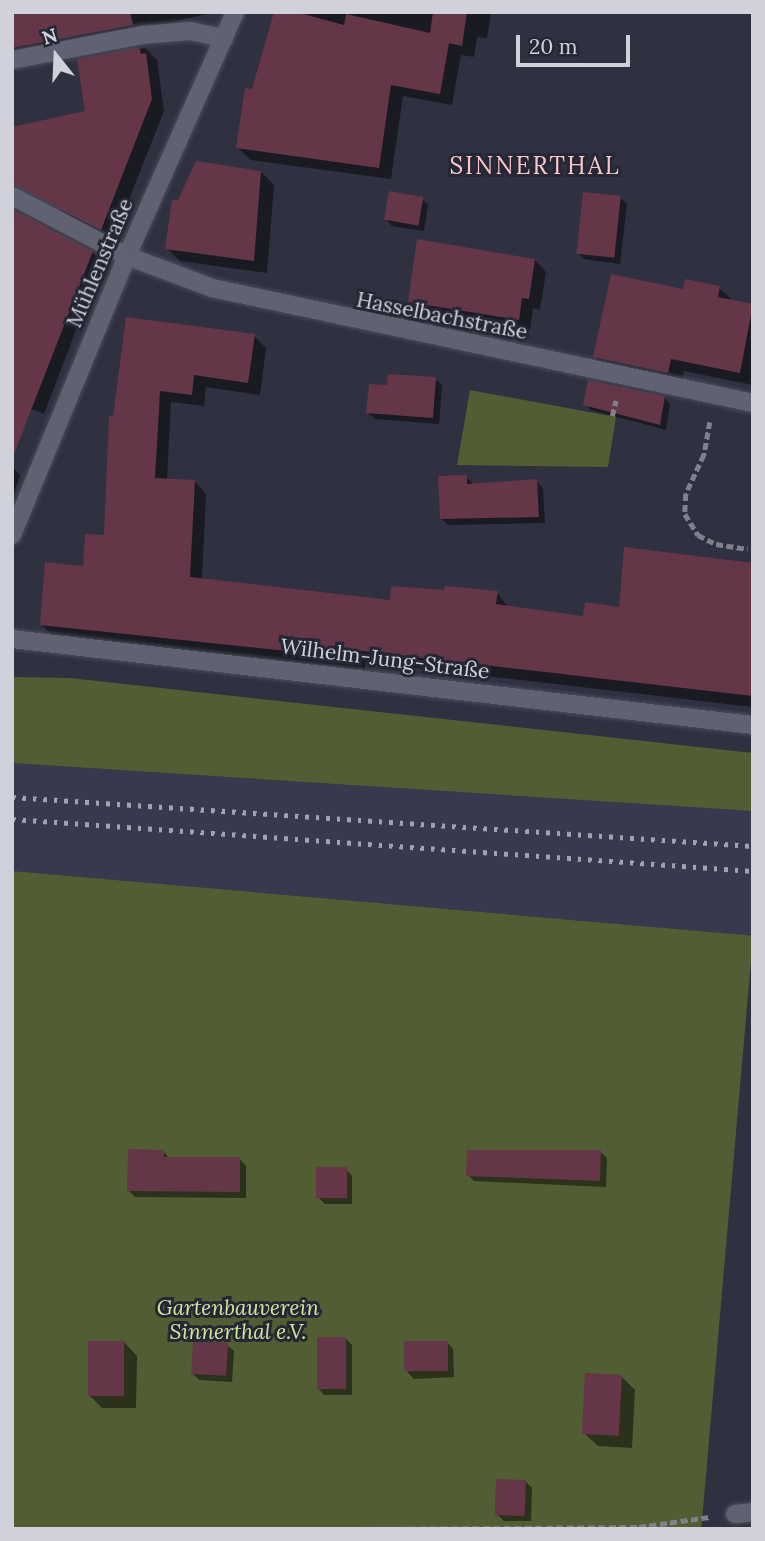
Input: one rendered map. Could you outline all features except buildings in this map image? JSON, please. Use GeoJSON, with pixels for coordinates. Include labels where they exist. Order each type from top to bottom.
{"type":"FeatureCollection","features":[{"type":"Feature","properties":{"kind":"street","name":"Mühlenstraße"},"geometry":{"type":"LineString","coordinates":[[12,535],[127,256],[235,12]]}},
{"type":"Feature","properties":{"kind":"street"},"geometry":{"type":"LineString","coordinates":[[12,60],[142,36],[190,32],[224,38]]}},
{"type":"Feature","properties":{"kind":"street","name":"Hasselbachstraße"},"geometry":{"type":"LineString","coordinates":[[12,196],[127,256],[212,288],[753,403]]}},
{"type":"Feature","properties":{"kind":"street","name":"Wilhelm-Jung-Straße"},"geometry":{"type":"LineString","coordinates":[[12,639],[753,724]]}},
{"type":"Feature","properties":{"kind":"path"},"geometry":{"type":"LineString","coordinates":[[715,397],[704,455],[686,494],[685,514],[698,535],[716,544],[748,549]]}},
{"type":"Feature","properties":{"kind":"path"},"geometry":{"type":"LineString","coordinates":[[357,1529],[639,1527],[744,1513]]}},
{"type":"Feature","properties":{"kind":"path"},"geometry":{"type":"LineString","coordinates":[[12,1529],[18,1529]]}},
{"type":"Feature","properties":{"kind":"shaded area"},"geometry":{"type":"Polygon","coordinates":[[[12,763],[753,811],[753,936],[12,871],[12,763]]]}},
{"type":"Feature","properties":{"kind":"green space"},"geometry":{"type":"Polygon","coordinates":[[[470,390],[616,417],[608,467],[457,465],[470,390]]]}},
{"type":"Feature","properties":{"kind":"green space"},"geometry":{"type":"Polygon","coordinates":[[[12,677],[70,678],[753,753],[753,811],[12,763],[12,677]]]}},
{"type":"Feature","properties":{"kind":"green space","name":"Gartenbauverein Sinnerthal e.V."},"geometry":{"type":"Polygon","coordinates":[[[12,871],[753,936],[701,1529],[12,1529],[12,871]]]}},
{"type":"Feature","properties":{"kind":"railway"},"geometry":{"type":"LineString","coordinates":[[12,797],[753,846]]}},
{"type":"Feature","properties":{"kind":"railway"},"geometry":{"type":"LineString","coordinates":[[12,819],[753,871]]}},
{"type":"Feature","properties":{"kind":"district","name":"SINNERTHAL"},"geometry":{"type":"Point","coordinates":[535,166]}}]}
